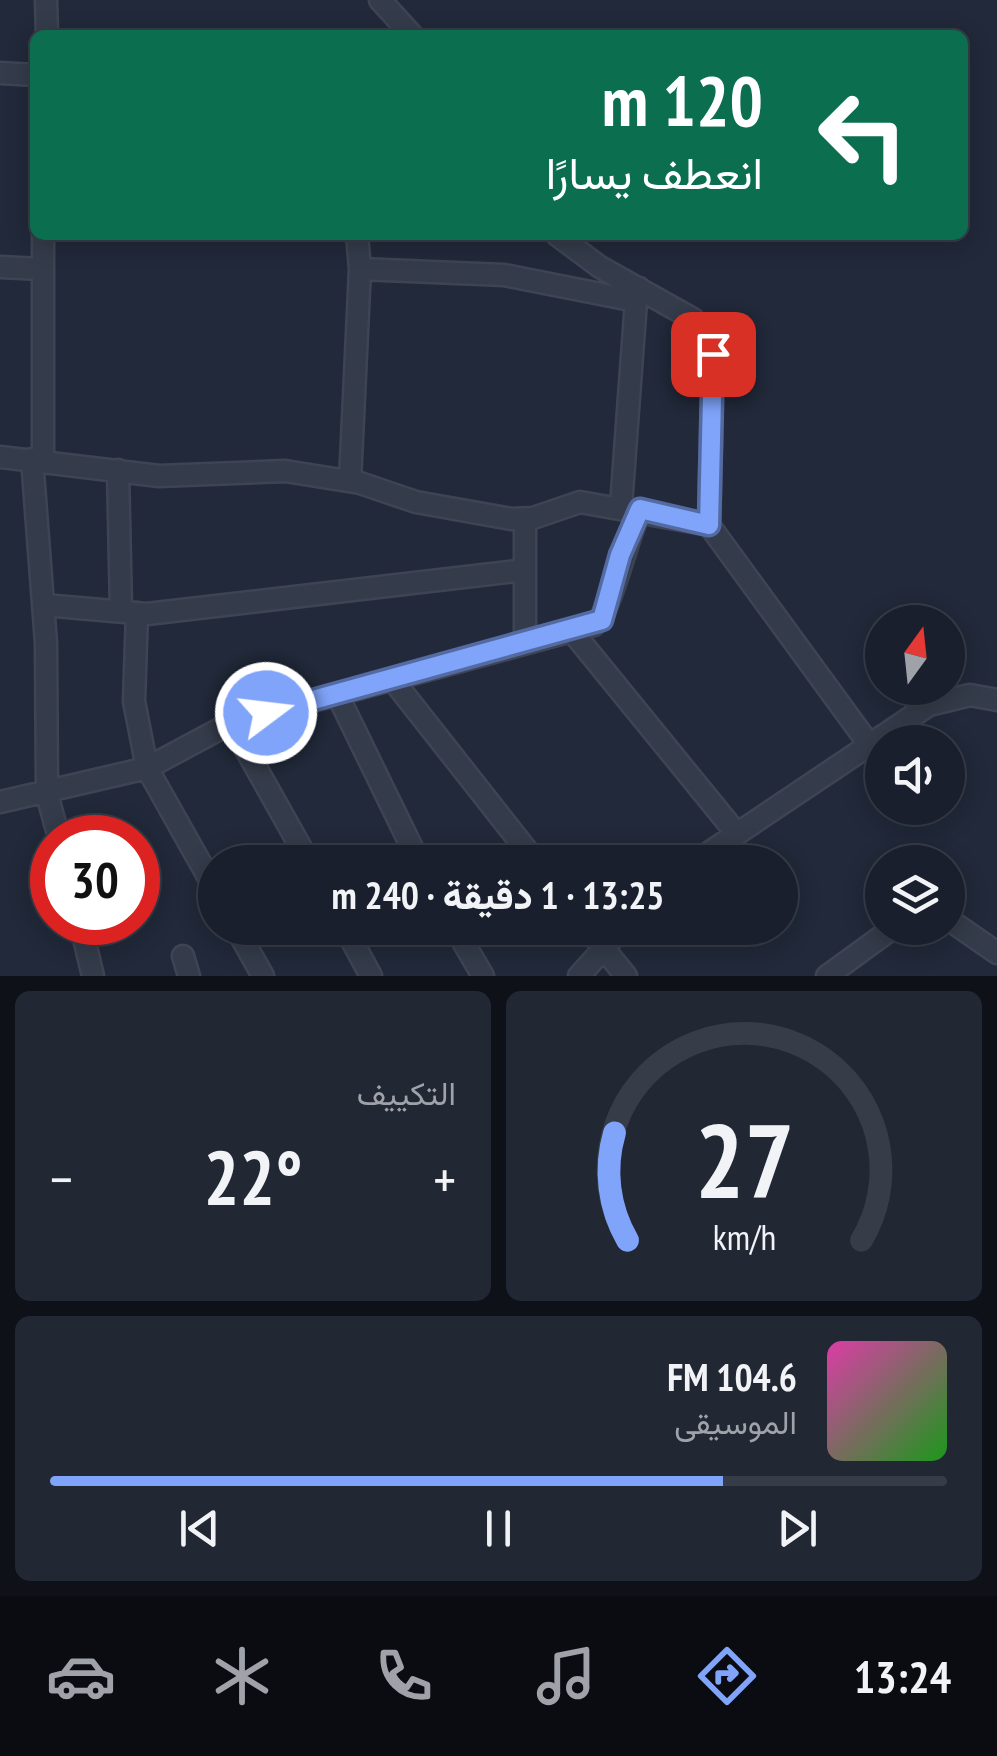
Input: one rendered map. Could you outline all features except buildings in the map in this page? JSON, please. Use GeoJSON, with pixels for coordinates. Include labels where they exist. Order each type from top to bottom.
{"type":"FeatureCollection","features":[{"type":"Feature","properties":{"kind":"street"},"geometry":{"type":"LineString","coordinates":[[46,0],[47,30]]}},
{"type":"Feature","properties":{"kind":"street"},"geometry":{"type":"LineString","coordinates":[[380,0],[407,30]]}},
{"type":"Feature","properties":{"kind":"street"},"geometry":{"type":"LineString","coordinates":[[0,74],[30,75]]}},
{"type":"Feature","properties":{"kind":"street"},"geometry":{"type":"LineString","coordinates":[[43,240],[37,460],[47,794],[52,815]]}},
{"type":"Feature","properties":{"kind":"street"},"geometry":{"type":"LineString","coordinates":[[350,481],[358,240]]}},
{"type":"Feature","properties":{"kind":"street"},"geometry":{"type":"LineString","coordinates":[[563,240],[638,295],[693,319],[707,336],[713,354],[709,525],[865,739]]}},
{"type":"Feature","properties":{"kind":"street"},"geometry":{"type":"LineString","coordinates":[[0,267],[42,269]]}},
{"type":"Feature","properties":{"kind":"street"},"geometry":{"type":"LineString","coordinates":[[360,269],[504,276],[638,295]]}},
{"type":"Feature","properties":{"kind":"street"},"geometry":{"type":"LineString","coordinates":[[0,802],[148,768],[231,723],[602,620],[631,508],[638,295]]}},
{"type":"Feature","properties":{"kind":"street"},"geometry":{"type":"LineString","coordinates":[[0,457],[187,476],[285,471],[350,481],[416,502],[526,518],[580,502],[631,508],[709,525]]}},
{"type":"Feature","properties":{"kind":"street"},"geometry":{"type":"LineString","coordinates":[[118,470],[134,701],[148,768],[198,858]]}},
{"type":"Feature","properties":{"kind":"street"},"geometry":{"type":"LineString","coordinates":[[525,643],[526,518]]}},
{"type":"Feature","properties":{"kind":"street"},"geometry":{"type":"LineString","coordinates":[[44,605],[129,612],[525,570]]}},
{"type":"Feature","properties":{"kind":"street"},"geometry":{"type":"LineString","coordinates":[[571,630],[737,834]]}},
{"type":"Feature","properties":{"kind":"street"},"geometry":{"type":"LineString","coordinates":[[392,679],[523,845]]}},
{"type":"Feature","properties":{"kind":"street"},"geometry":{"type":"LineString","coordinates":[[337,694],[411,845]]}},
{"type":"Feature","properties":{"kind":"street"},"geometry":{"type":"LineString","coordinates":[[901,725],[929,705],[970,695],[997,700]]}},
{"type":"Feature","properties":{"kind":"street"},"geometry":{"type":"LineString","coordinates":[[231,723],[299,845]]}},
{"type":"Feature","properties":{"kind":"street"},"geometry":{"type":"LineString","coordinates":[[720,845],[865,751]]}},
{"type":"Feature","properties":{"kind":"street"},"geometry":{"type":"LineString","coordinates":[[965,931],[997,953]]}},
{"type":"Feature","properties":{"kind":"street"},"geometry":{"type":"LineString","coordinates":[[86,945],[93,976]]}},
{"type":"Feature","properties":{"kind":"street"},"geometry":{"type":"LineString","coordinates":[[246,945],[263,976]]}},
{"type":"Feature","properties":{"kind":"street"},"geometry":{"type":"LineString","coordinates":[[354,945],[372,976]]}},
{"type":"Feature","properties":{"kind":"street"},"geometry":{"type":"LineString","coordinates":[[465,945],[483,976]]}},
{"type":"Feature","properties":{"kind":"street"},"geometry":{"type":"LineString","coordinates":[[826,976],[869,945]]}},
{"type":"Feature","properties":{"kind":"street"},"geometry":{"type":"LineString","coordinates":[[579,976],[602,947],[626,976]]}},
{"type":"Feature","properties":{"kind":"route"},"geometry":{"type":"LineString","coordinates":[[266,713],[602,620],[620,555],[640,509],[709,525],[713,354]]}}]}
